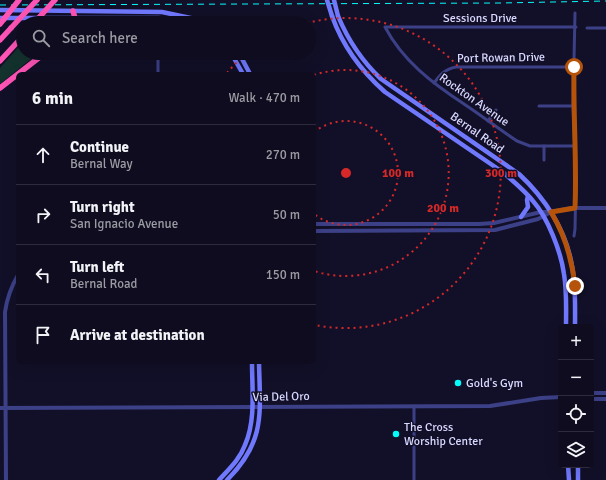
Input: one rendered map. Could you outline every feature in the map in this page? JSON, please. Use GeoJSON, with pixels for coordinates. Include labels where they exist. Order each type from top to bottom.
{"type":"FeatureCollection","features":[{"type":"Feature","properties":{"kind":"highway"},"geometry":{"type":"LineString","coordinates":[[0,24],[19,0]]}},
{"type":"Feature","properties":{"kind":"highway"},"geometry":{"type":"LineString","coordinates":[[22,16],[37,0]]}},
{"type":"Feature","properties":{"kind":"highway"},"geometry":{"type":"LineString","coordinates":[[40,16],[55,0]]}},
{"type":"Feature","properties":{"kind":"highway"},"geometry":{"type":"LineString","coordinates":[[73,11],[73,16]]}},
{"type":"Feature","properties":{"kind":"highway"},"geometry":{"type":"LineString","coordinates":[[0,40],[16,23]]}},
{"type":"Feature","properties":{"kind":"highway"},"geometry":{"type":"LineString","coordinates":[[0,61],[16,44]]}},
{"type":"Feature","properties":{"kind":"highway"},"geometry":{"type":"LineString","coordinates":[[21,72],[36,60]]}},
{"type":"Feature","properties":{"kind":"highway"},"geometry":{"type":"LineString","coordinates":[[0,88],[16,76]]}},
{"type":"Feature","properties":{"kind":"main road","name":"Bernal Road"},"geometry":{"type":"LineString","coordinates":[[327,0],[337,31],[350,54],[374,82],[385,92],[504,174],[533,200],[554,237],[561,257],[566,297],[566,324]]}},
{"type":"Feature","properties":{"kind":"main road","name":"Bernal Road"},"geometry":{"type":"LineString","coordinates":[[334,0],[338,16],[346,35],[363,60],[375,73],[393,88],[519,174],[535,190],[551,212],[563,236],[572,261],[575,286],[575,324]]}},
{"type":"Feature","properties":{"kind":"main road"},"geometry":{"type":"LineString","coordinates":[[0,10],[162,12],[182,16]]}},
{"type":"Feature","properties":{"kind":"main road"},"geometry":{"type":"LineString","coordinates":[[160,16],[173,14]]}},
{"type":"Feature","properties":{"kind":"main road"},"geometry":{"type":"LineString","coordinates":[[0,18],[16,18]]}},
{"type":"Feature","properties":{"kind":"main road"},"geometry":{"type":"LineString","coordinates":[[235,60],[242,72]]}},
{"type":"Feature","properties":{"kind":"main road"},"geometry":{"type":"LineString","coordinates":[[243,60],[249,72]]}},
{"type":"Feature","properties":{"kind":"main road"},"geometry":{"type":"LineString","coordinates":[[521,217],[528,207],[528,196]]}},
{"type":"Feature","properties":{"kind":"main road"},"geometry":{"type":"LineString","coordinates":[[566,297],[575,308]]}},
{"type":"Feature","properties":{"kind":"main road"},"geometry":{"type":"LineString","coordinates":[[219,480],[234,464],[246,445],[252,423],[252,364]]}},
{"type":"Feature","properties":{"kind":"main road"},"geometry":{"type":"LineString","coordinates":[[227,480],[240,467],[252,449],[256,439],[260,407],[259,364]]}},
{"type":"Feature","properties":{"kind":"main road"},"geometry":{"type":"LineString","coordinates":[[568,468],[568,480]]}},
{"type":"Feature","properties":{"kind":"main road"},"geometry":{"type":"LineString","coordinates":[[578,468],[578,480]]}},
{"type":"Feature","properties":{"kind":"street"},"geometry":{"type":"LineString","coordinates":[[574,236],[575,13]]}},
{"type":"Feature","properties":{"kind":"street","name":"Sessions Drive"},"geometry":{"type":"LineString","coordinates":[[385,28],[576,27]]}},
{"type":"Feature","properties":{"kind":"street","name":"Rockton Avenue"},"geometry":{"type":"LineString","coordinates":[[385,28],[405,57],[434,83],[523,144],[574,146]]}},
{"type":"Feature","properties":{"kind":"street"},"geometry":{"type":"LineString","coordinates":[[587,28],[606,28]]}},
{"type":"Feature","properties":{"kind":"street"},"geometry":{"type":"LineString","coordinates":[[158,60],[158,72]]}},
{"type":"Feature","properties":{"kind":"street","name":"Port Rowan Drive"},"geometry":{"type":"LineString","coordinates":[[434,83],[443,72],[450,68],[456,67],[574,67]]}},
{"type":"Feature","properties":{"kind":"street"},"geometry":{"type":"LineString","coordinates":[[539,106],[574,106]]}},
{"type":"Feature","properties":{"kind":"street"},"geometry":{"type":"LineString","coordinates":[[488,121],[496,110]]}},
{"type":"Feature","properties":{"kind":"street"},"geometry":{"type":"LineString","coordinates":[[544,146],[544,160]]}},
{"type":"Feature","properties":{"kind":"street"},"geometry":{"type":"LineString","coordinates":[[316,224],[494,223],[575,208],[606,208]]}},
{"type":"Feature","properties":{"kind":"street"},"geometry":{"type":"LineString","coordinates":[[316,231],[495,230],[542,214]]}},
{"type":"Feature","properties":{"kind":"street"},"geometry":{"type":"LineString","coordinates":[[440,230],[442,224]]}},
{"type":"Feature","properties":{"kind":"street"},"geometry":{"type":"LineString","coordinates":[[6,480],[5,312],[8,296],[12,284],[16,278]]}},
{"type":"Feature","properties":{"kind":"street"},"geometry":{"type":"LineString","coordinates":[[594,393],[606,393]]}},
{"type":"Feature","properties":{"kind":"street","name":"Via Del Oro"},"geometry":{"type":"LineString","coordinates":[[0,408],[498,406],[542,398],[558,397]]}},
{"type":"Feature","properties":{"kind":"street"},"geometry":{"type":"LineString","coordinates":[[594,399],[606,399]]}},
{"type":"Feature","properties":{"kind":"street"},"geometry":{"type":"LineString","coordinates":[[414,406],[414,480]]}},
{"type":"Feature","properties":{"kind":"green space"},"geometry":{"type":"Polygon","coordinates":[[[16,50],[16,60],[30,60],[0,84],[0,68],[16,50]]]}},
{"type":"Feature","properties":{"kind":"railway"},"geometry":{"type":"LineString","coordinates":[[0,5],[500,3],[606,1]]}},
{"type":"Feature","properties":{"kind":"place","name":"Gold's Gym"},"geometry":{"type":"Point","coordinates":[458,383]}},
{"type":"Feature","properties":{"kind":"place","name":"The Cross Worship Center"},"geometry":{"type":"Point","coordinates":[396,434]}},
{"type":"Feature","properties":{"kind":"route"},"geometry":{"type":"LineString","coordinates":[[574,67],[575,208],[551,212],[568,248],[572,261],[575,286]]}}]}
